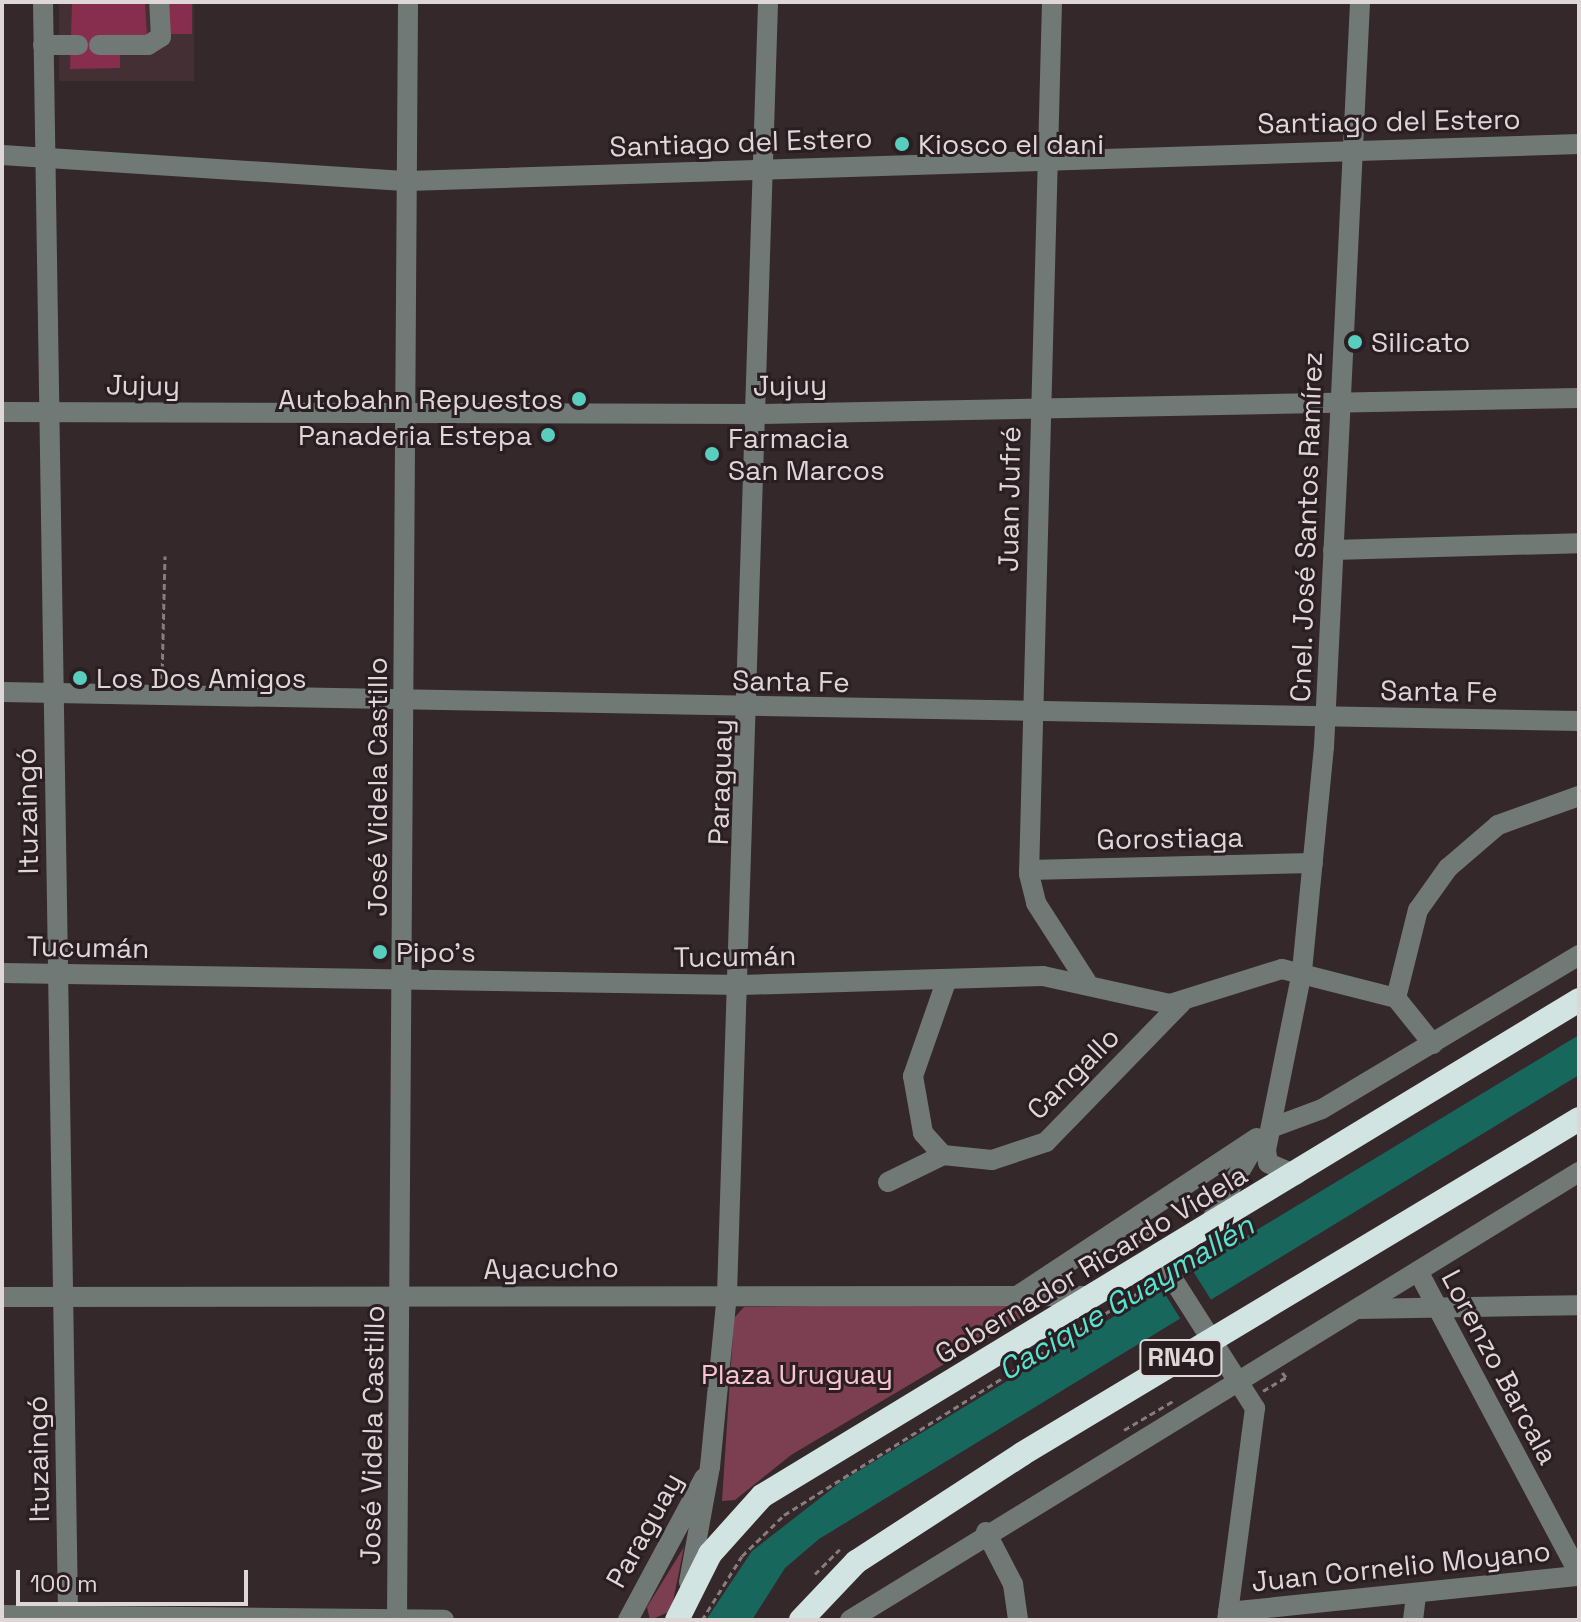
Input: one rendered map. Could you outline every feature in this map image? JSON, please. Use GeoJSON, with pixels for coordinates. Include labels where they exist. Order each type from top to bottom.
{"type":"FeatureCollection","features":[{"type":"Feature","properties":{"kind":"highway","name":"Gobernador Ricardo Videla"},"geometry":{"type":"LineString","coordinates":[[688,1615],[719,1541],[762,1496],[1100,1296],[1168,1271],[1205,1230],[1579,1000]]}},
{"type":"Feature","properties":{"kind":"highway","name":"RN40"},"geometry":{"type":"LineString","coordinates":[[801,1620],[856,1562],[1211,1340],[1579,1119]]}},
{"type":"Feature","properties":{"kind":"street","name":"Ituzaingó"},"geometry":{"type":"LineString","coordinates":[[43,2],[68,1618]]}},
{"type":"Feature","properties":{"kind":"street"},"geometry":{"type":"LineString","coordinates":[[43,45],[148,45],[161,37],[159,2]]}},
{"type":"Feature","properties":{"kind":"street","name":"José Videla Castillo"},"geometry":{"type":"LineString","coordinates":[[397,1620],[402,1299],[408,2]]}},
{"type":"Feature","properties":{"kind":"street","name":"Paraguay"},"geometry":{"type":"LineString","coordinates":[[688,1615],[710,1467],[727,1294],[750,708],[768,2]]}},
{"type":"Feature","properties":{"kind":"street","name":"Juan Jufré"},"geometry":{"type":"LineString","coordinates":[[1052,2],[1038,408],[1029,870],[1036,903],[1086,981]]}},
{"type":"Feature","properties":{"kind":"street","name":"Cnel. José Santos Ramírez"},"geometry":{"type":"LineString","coordinates":[[1205,1230],[1264,1133],[1302,971],[1326,717],[1338,404],[1360,2]]}},
{"type":"Feature","properties":{"kind":"street","name":"Santiago del Estero"},"geometry":{"type":"LineString","coordinates":[[2,155],[408,181],[1352,148],[1579,144]]}},
{"type":"Feature","properties":{"kind":"street","name":"Jujuy"},"geometry":{"type":"LineString","coordinates":[[2,412],[407,416],[757,414],[1579,398]]}},
{"type":"Feature","properties":{"kind":"street"},"geometry":{"type":"LineString","coordinates":[[1333,550],[1579,543]]}},
{"type":"Feature","properties":{"kind":"street","name":"Santa Fe"},"geometry":{"type":"LineString","coordinates":[[2,692],[1033,714],[1579,721]]}},
{"type":"Feature","properties":{"kind":"street"},"geometry":{"type":"LineString","coordinates":[[1396,998],[1418,910],[1448,868],[1498,825],[1579,796]]}},
{"type":"Feature","properties":{"kind":"street","name":"Gorostiaga"},"geometry":{"type":"LineString","coordinates":[[1029,870],[1313,863]]}},
{"type":"Feature","properties":{"kind":"street"},"geometry":{"type":"LineString","coordinates":[[1017,1296],[1264,1133],[1322,1109],[1579,955]]}},
{"type":"Feature","properties":{"kind":"street"},"geometry":{"type":"LineString","coordinates":[[1181,1003],[1258,972],[1302,971],[1396,998],[1433,1044]]}},
{"type":"Feature","properties":{"kind":"street","name":"Tucumán"},"geometry":{"type":"LineString","coordinates":[[2,973],[404,982],[741,985],[947,979],[1086,981],[1181,1003]]}},
{"type":"Feature","properties":{"kind":"street"},"geometry":{"type":"LineString","coordinates":[[888,1182],[943,1155],[923,1133],[913,1076],[947,979]]}},
{"type":"Feature","properties":{"kind":"street","name":"Cangallo"},"geometry":{"type":"LineString","coordinates":[[943,1155],[992,1160],[1046,1142],[1181,1003]]}},
{"type":"Feature","properties":{"kind":"street","name":"Cnel. José Santos Ramírez"},"geometry":{"type":"LineString","coordinates":[[1264,1133],[1268,1163],[1296,1175]]}},
{"type":"Feature","properties":{"kind":"street"},"geometry":{"type":"LineString","coordinates":[[850,1620],[986,1532],[1579,1172]]}},
{"type":"Feature","properties":{"kind":"street"},"geometry":{"type":"LineString","coordinates":[[1168,1271],[1238,1379],[1258,1429],[1228,1616]]}},
{"type":"Feature","properties":{"kind":"street","name":"Lorenzo Barcala"},"geometry":{"type":"LineString","coordinates":[[1418,1271],[1579,1575]]}},
{"type":"Feature","properties":{"kind":"street","name":"Ayacucho"},"geometry":{"type":"LineString","coordinates":[[2,1297],[1100,1296]]}},
{"type":"Feature","properties":{"kind":"street"},"geometry":{"type":"LineString","coordinates":[[1354,1309],[1579,1305]]}},
{"type":"Feature","properties":{"kind":"street","name":"Paraguay"},"geometry":{"type":"LineString","coordinates":[[628,1620],[710,1467]]}},
{"type":"Feature","properties":{"kind":"street"},"geometry":{"type":"LineString","coordinates":[[986,1532],[1013,1584],[1018,1620]]}},
{"type":"Feature","properties":{"kind":"street","name":"Juan Cornelio Moyano"},"geometry":{"type":"LineString","coordinates":[[1228,1616],[1579,1575]]}},
{"type":"Feature","properties":{"kind":"street"},"geometry":{"type":"LineString","coordinates":[[1413,1620],[1416,1594]]}},
{"type":"Feature","properties":{"kind":"street"},"geometry":{"type":"LineString","coordinates":[[2,1615],[444,1620]]}},
{"type":"Feature","properties":{"kind":"path"},"geometry":{"type":"LineString","coordinates":[[161,695],[165,556]]}},
{"type":"Feature","properties":{"kind":"path"},"geometry":{"type":"LineString","coordinates":[[1173,1213],[1211,1192]]}},
{"type":"Feature","properties":{"kind":"path"},"geometry":{"type":"LineString","coordinates":[[1124,1253],[1162,1218]]}},
{"type":"Feature","properties":{"kind":"path"},"geometry":{"type":"LineString","coordinates":[[688,1615],[784,1515],[1168,1271]]}},
{"type":"Feature","properties":{"kind":"shaded area"},"geometry":{"type":"Polygon","coordinates":[[[59,2],[194,2],[194,81],[59,81],[59,2]]]}},
{"type":"Feature","properties":{"kind":"shaded area"},"geometry":{"type":"Polygon","coordinates":[[[1579,1035],[1579,1075],[819,1539],[785,1568],[752,1620],[706,1620],[752,1551],[842,1481],[1579,1035]]]}},
{"type":"Feature","properties":{"kind":"green space","name":"Plaza Uruguay"},"geometry":{"type":"Polygon","coordinates":[[[1023,1303],[1027,1312],[1020,1319],[791,1455],[735,1500],[722,1501],[734,1318],[744,1307],[1023,1303]]]}},
{"type":"Feature","properties":{"kind":"green space"},"geometry":{"type":"Polygon","coordinates":[[[684,1547],[671,1611],[650,1620],[647,1607],[684,1547]]]}},
{"type":"Feature","properties":{"kind":"pier"},"geometry":{"type":"Polygon","coordinates":[[[1193,1271],[1211,1300],[1180,1319],[1162,1290],[1193,1271]]]}},
{"type":"Feature","properties":{"kind":"building"},"geometry":{"type":"Polygon","coordinates":[[[72,2],[145,2],[147,37],[120,52],[120,68],[70,69],[72,2]]]}},
{"type":"Feature","properties":{"kind":"building"},"geometry":{"type":"Polygon","coordinates":[[[169,2],[192,2],[192,34],[169,34],[169,2]]]}},
{"type":"Feature","properties":{"kind":"place","name":"Kiosco el dani"},"geometry":{"type":"Point","coordinates":[902,144]}},
{"type":"Feature","properties":{"kind":"place","name":"Silicato"},"geometry":{"type":"Point","coordinates":[1355,342]}},
{"type":"Feature","properties":{"kind":"place","name":"Autobahn Repuestos"},"geometry":{"type":"Point","coordinates":[579,399]}},
{"type":"Feature","properties":{"kind":"place","name":"Panaderia Estepa"},"geometry":{"type":"Point","coordinates":[548,435]}},
{"type":"Feature","properties":{"kind":"place","name":"Farmacia San Marcos"},"geometry":{"type":"Point","coordinates":[712,454]}},
{"type":"Feature","properties":{"kind":"place","name":"Los Dos Amigos"},"geometry":{"type":"Point","coordinates":[80,678]}},
{"type":"Feature","properties":{"kind":"place","name":"Pipo's"},"geometry":{"type":"Point","coordinates":[380,952]}},
{"type":"Feature","properties":{"kind":"water label","name":"Cacique Guaymallén"},"geometry":{"type":"Point","coordinates":[1126,1298]}}]}
